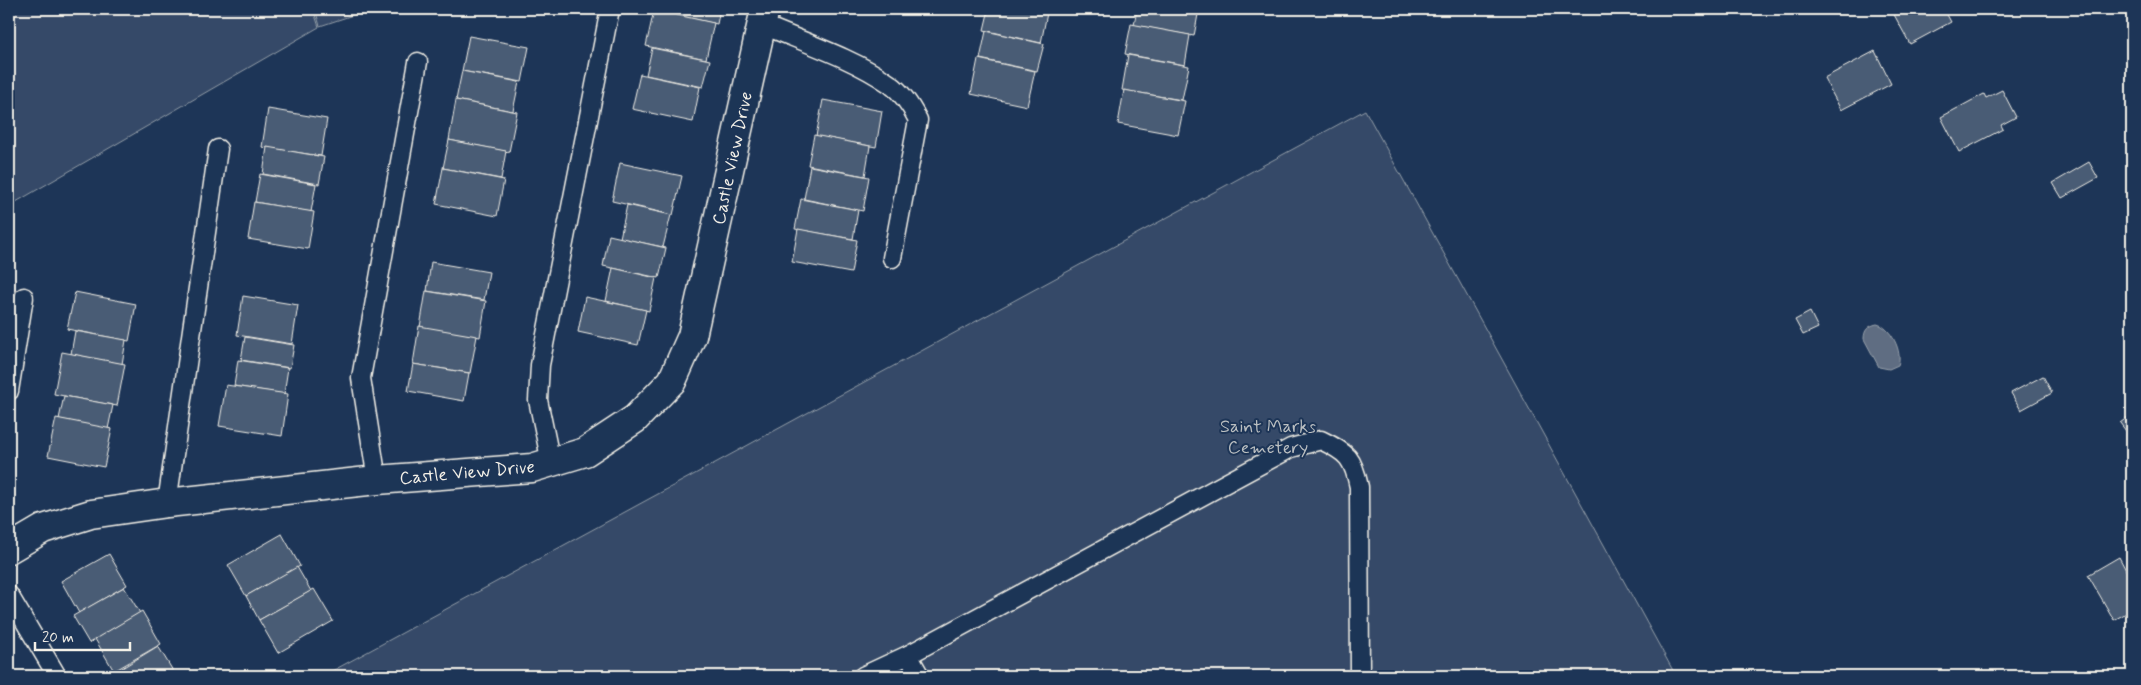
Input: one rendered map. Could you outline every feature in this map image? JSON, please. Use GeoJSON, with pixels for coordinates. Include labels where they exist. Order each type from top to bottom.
{"type":"FeatureCollection","features":[{"type":"Feature","properties":{"kind":"street","name":"Castle View Drive"},"geometry":{"type":"LineString","coordinates":[[9,549],[43,529],[91,514],[167,503],[377,480],[532,468],[585,452],[635,419],[672,382],[692,336],[763,16]]}},
{"type":"Feature","properties":{"kind":"lane"},"geometry":{"type":"LineString","coordinates":[[551,462],[538,400],[540,365],[610,9]]}},
{"type":"Feature","properties":{"kind":"lane"},"geometry":{"type":"LineString","coordinates":[[763,16],[891,85],[908,101],[918,120],[892,258]]}},
{"type":"Feature","properties":{"kind":"lane"},"geometry":{"type":"LineString","coordinates":[[377,480],[362,378],[418,62]]}},
{"type":"Feature","properties":{"kind":"lane"},"geometry":{"type":"LineString","coordinates":[[167,503],[218,149]]}},
{"type":"Feature","properties":{"kind":"lane"},"geometry":{"type":"LineString","coordinates":[[9,391],[24,297]]}},
{"type":"Feature","properties":{"kind":"lane"},"geometry":{"type":"LineString","coordinates":[[862,676],[908,655],[1292,448],[1321,440],[1341,449],[1355,466],[1359,487],[1360,676]]}},
{"type":"Feature","properties":{"kind":"lane"},"geometry":{"type":"LineString","coordinates":[[9,595],[57,676]]}},
{"type":"Feature","properties":{"kind":"lane"},"geometry":{"type":"LineString","coordinates":[[908,655],[920,676]]}},
{"type":"Feature","properties":{"kind":"green space"},"geometry":{"type":"Polygon","coordinates":[[[9,9],[313,9],[319,27],[9,206],[9,9]]]}},
{"type":"Feature","properties":{"kind":"green space"},"geometry":{"type":"Polygon","coordinates":[[[315,9],[371,9],[320,26],[315,9]]]}},
{"type":"Feature","properties":{"kind":"green space","name":"Saint Marks Cemetery"},"geometry":{"type":"Polygon","coordinates":[[[1365,110],[1676,676],[323,676],[1365,110]]]}},
{"type":"Feature","properties":{"kind":"shaded area"},"geometry":{"type":"Polygon","coordinates":[[[1877,324],[1882,326],[1891,335],[1899,354],[1898,365],[1889,369],[1879,367],[1864,339],[1867,329],[1877,324]]]}},
{"type":"Feature","properties":{"kind":"building"},"geometry":{"type":"Polygon","coordinates":[[[660,9],[720,9],[717,24],[659,11],[660,9]]]}},
{"type":"Feature","properties":{"kind":"building"},"geometry":{"type":"Polygon","coordinates":[[[989,9],[1028,9],[1047,13],[1041,43],[984,30],[989,9]]]}},
{"type":"Feature","properties":{"kind":"building"},"geometry":{"type":"Polygon","coordinates":[[[1137,9],[1199,9],[1194,36],[1134,25],[1137,9]]]}},
{"type":"Feature","properties":{"kind":"building"},"geometry":{"type":"Polygon","coordinates":[[[1891,9],[1944,9],[1951,22],[1910,44],[1891,9]]]}},
{"type":"Feature","properties":{"kind":"building"},"geometry":{"type":"Polygon","coordinates":[[[654,10],[714,23],[706,59],[646,46],[654,10]]]}},
{"type":"Feature","properties":{"kind":"building"},"geometry":{"type":"Polygon","coordinates":[[[1131,24],[1190,35],[1185,65],[1125,54],[1131,24]]]}},
{"type":"Feature","properties":{"kind":"building"},"geometry":{"type":"Polygon","coordinates":[[[986,31],[1044,44],[1037,71],[980,59],[986,31]]]}},
{"type":"Feature","properties":{"kind":"building"},"geometry":{"type":"Polygon","coordinates":[[[469,36],[529,47],[522,82],[462,71],[469,36]]]}},
{"type":"Feature","properties":{"kind":"building"},"geometry":{"type":"Polygon","coordinates":[[[652,48],[710,60],[703,87],[646,75],[652,48]]]}},
{"type":"Feature","properties":{"kind":"building"},"geometry":{"type":"Polygon","coordinates":[[[1875,51],[1891,84],[1841,110],[1824,78],[1875,51]]]}},
{"type":"Feature","properties":{"kind":"building"},"geometry":{"type":"Polygon","coordinates":[[[1128,55],[1189,66],[1182,100],[1122,90],[1128,55]]]}},
{"type":"Feature","properties":{"kind":"building"},"geometry":{"type":"Polygon","coordinates":[[[978,59],[1035,71],[1027,106],[971,94],[978,59]]]}},
{"type":"Feature","properties":{"kind":"building"},"geometry":{"type":"Polygon","coordinates":[[[462,71],[519,82],[513,111],[456,100],[462,71]]]}},
{"type":"Feature","properties":{"kind":"building"},"geometry":{"type":"Polygon","coordinates":[[[640,74],[700,87],[693,122],[632,109],[640,74]]]}},
{"type":"Feature","properties":{"kind":"building"},"geometry":{"type":"Polygon","coordinates":[[[1124,90],[1185,101],[1178,135],[1118,124],[1124,90]]]}},
{"type":"Feature","properties":{"kind":"building"},"geometry":{"type":"Polygon","coordinates":[[[2002,90],[2016,117],[2001,125],[2003,129],[1959,152],[1941,117],[1984,94],[1986,98],[2002,90]]]}},
{"type":"Feature","properties":{"kind":"building"},"geometry":{"type":"Polygon","coordinates":[[[456,100],[517,112],[509,152],[449,140],[456,100]]]}},
{"type":"Feature","properties":{"kind":"building"},"geometry":{"type":"Polygon","coordinates":[[[823,100],[882,111],[876,147],[816,136],[823,100]]]}},
{"type":"Feature","properties":{"kind":"building"},"geometry":{"type":"Polygon","coordinates":[[[268,109],[327,119],[321,156],[262,147],[268,109]]]}},
{"type":"Feature","properties":{"kind":"building"},"geometry":{"type":"Polygon","coordinates":[[[814,135],[870,146],[865,176],[808,165],[814,135]]]}},
{"type":"Feature","properties":{"kind":"building"},"geometry":{"type":"Polygon","coordinates":[[[449,140],[506,151],[501,179],[443,168],[449,140]]]}},
{"type":"Feature","properties":{"kind":"building"},"geometry":{"type":"Polygon","coordinates":[[[267,147],[324,157],[319,184],[263,174],[267,147]]]}},
{"type":"Feature","properties":{"kind":"building"},"geometry":{"type":"Polygon","coordinates":[[[2089,162],[2098,178],[2062,198],[2053,183],[2089,162]]]}},
{"type":"Feature","properties":{"kind":"building"},"geometry":{"type":"Polygon","coordinates":[[[620,163],[682,176],[673,215],[612,201],[620,163]]]}},
{"type":"Feature","properties":{"kind":"building"},"geometry":{"type":"Polygon","coordinates":[[[810,166],[869,177],[863,211],[804,199],[810,166]]]}},
{"type":"Feature","properties":{"kind":"building"},"geometry":{"type":"Polygon","coordinates":[[[443,168],[504,180],[497,216],[436,204],[443,168]]]}},
{"type":"Feature","properties":{"kind":"building"},"geometry":{"type":"Polygon","coordinates":[[[260,174],[316,184],[311,212],[255,202],[260,174]]]}},
{"type":"Feature","properties":{"kind":"building"},"geometry":{"type":"Polygon","coordinates":[[[801,199],[858,210],[853,239],[795,229],[801,199]]]}},
{"type":"Feature","properties":{"kind":"building"},"geometry":{"type":"Polygon","coordinates":[[[254,202],[314,212],[308,249],[248,239],[254,202]]]}},
{"type":"Feature","properties":{"kind":"building"},"geometry":{"type":"Polygon","coordinates":[[[627,205],[671,215],[663,247],[620,238],[627,205]]]}},
{"type":"Feature","properties":{"kind":"building"},"geometry":{"type":"Polygon","coordinates":[[[798,229],[857,240],[851,273],[792,262],[798,229]]]}},
{"type":"Feature","properties":{"kind":"building"},"geometry":{"type":"Polygon","coordinates":[[[609,235],[666,248],[659,278],[603,266],[609,235]]]}},
{"type":"Feature","properties":{"kind":"building"},"geometry":{"type":"Polygon","coordinates":[[[431,262],[489,272],[484,300],[427,291],[431,262]]]}},
{"type":"Feature","properties":{"kind":"building"},"geometry":{"type":"Polygon","coordinates":[[[613,268],[656,278],[649,311],[606,301],[613,268]]]}},
{"type":"Feature","properties":{"kind":"building"},"geometry":{"type":"Polygon","coordinates":[[[426,291],[486,301],[480,337],[420,327],[426,291]]]}},
{"type":"Feature","properties":{"kind":"building"},"geometry":{"type":"Polygon","coordinates":[[[75,292],[136,304],[129,341],[67,329],[75,292]]]}},
{"type":"Feature","properties":{"kind":"building"},"geometry":{"type":"Polygon","coordinates":[[[243,296],[298,305],[292,344],[237,335],[243,296]]]}},
{"type":"Feature","properties":{"kind":"building"},"geometry":{"type":"Polygon","coordinates":[[[585,297],[646,310],[638,345],[578,332],[585,297]]]}},
{"type":"Feature","properties":{"kind":"building"},"geometry":{"type":"Polygon","coordinates":[[[1810,312],[1818,328],[1803,335],[1795,320],[1810,312]]]}},
{"type":"Feature","properties":{"kind":"building"},"geometry":{"type":"Polygon","coordinates":[[[419,326],[477,336],[470,373],[413,364],[419,326]]]}},
{"type":"Feature","properties":{"kind":"building"},"geometry":{"type":"Polygon","coordinates":[[[75,331],[126,340],[122,364],[71,354],[75,331]]]}},
{"type":"Feature","properties":{"kind":"building"},"geometry":{"type":"Polygon","coordinates":[[[245,337],[294,345],[290,368],[241,360],[245,337]]]}},
{"type":"Feature","properties":{"kind":"building"},"geometry":{"type":"Polygon","coordinates":[[[62,352],[125,364],[117,406],[54,394],[62,352]]]}},
{"type":"Feature","properties":{"kind":"building"},"geometry":{"type":"Polygon","coordinates":[[[238,360],[288,368],[284,394],[234,386],[238,360]]]}},
{"type":"Feature","properties":{"kind":"building"},"geometry":{"type":"Polygon","coordinates":[[[413,364],[469,373],[464,401],[408,391],[413,364]]]}},
{"type":"Feature","properties":{"kind":"building"},"geometry":{"type":"Polygon","coordinates":[[[2043,376],[2052,393],[2021,410],[2011,393],[2043,376]]]}},
{"type":"Feature","properties":{"kind":"building"},"geometry":{"type":"Polygon","coordinates":[[[226,385],[288,394],[282,436],[219,426],[226,385]]]}},
{"type":"Feature","properties":{"kind":"building"},"geometry":{"type":"Polygon","coordinates":[[[64,396],[113,405],[108,429],[59,419],[64,396]]]}},
{"type":"Feature","properties":{"kind":"building"},"geometry":{"type":"Polygon","coordinates":[[[2132,414],[2132,439],[2120,423],[2132,414]]]}},
{"type":"Feature","properties":{"kind":"building"},"geometry":{"type":"Polygon","coordinates":[[[56,418],[112,429],[104,467],[48,456],[56,418]]]}},
{"type":"Feature","properties":{"kind":"building"},"geometry":{"type":"Polygon","coordinates":[[[282,534],[300,566],[246,596],[228,565],[282,534]]]}},
{"type":"Feature","properties":{"kind":"building"},"geometry":{"type":"Polygon","coordinates":[[[109,554],[127,585],[79,613],[61,581],[109,554]]]}},
{"type":"Feature","properties":{"kind":"building"},"geometry":{"type":"Polygon","coordinates":[[[2119,557],[2127,572],[2132,569],[2132,597],[2127,600],[2132,610],[2114,620],[2088,575],[2119,557]]]}},
{"type":"Feature","properties":{"kind":"building"},"geometry":{"type":"Polygon","coordinates":[[[297,567],[311,591],[259,620],[246,596],[297,567]]]}},
{"type":"Feature","properties":{"kind":"building"},"geometry":{"type":"Polygon","coordinates":[[[124,587],[140,613],[89,643],[73,616],[124,587]]]}},
{"type":"Feature","properties":{"kind":"building"},"geometry":{"type":"Polygon","coordinates":[[[314,589],[333,621],[278,653],[259,620],[314,589]]]}},
{"type":"Feature","properties":{"kind":"building"},"geometry":{"type":"Polygon","coordinates":[[[142,611],[161,644],[114,671],[95,639],[142,611]]]}},
{"type":"Feature","properties":{"kind":"building"},"geometry":{"type":"Polygon","coordinates":[[[158,646],[173,671],[164,676],[109,676],[158,646]]]}}]}
